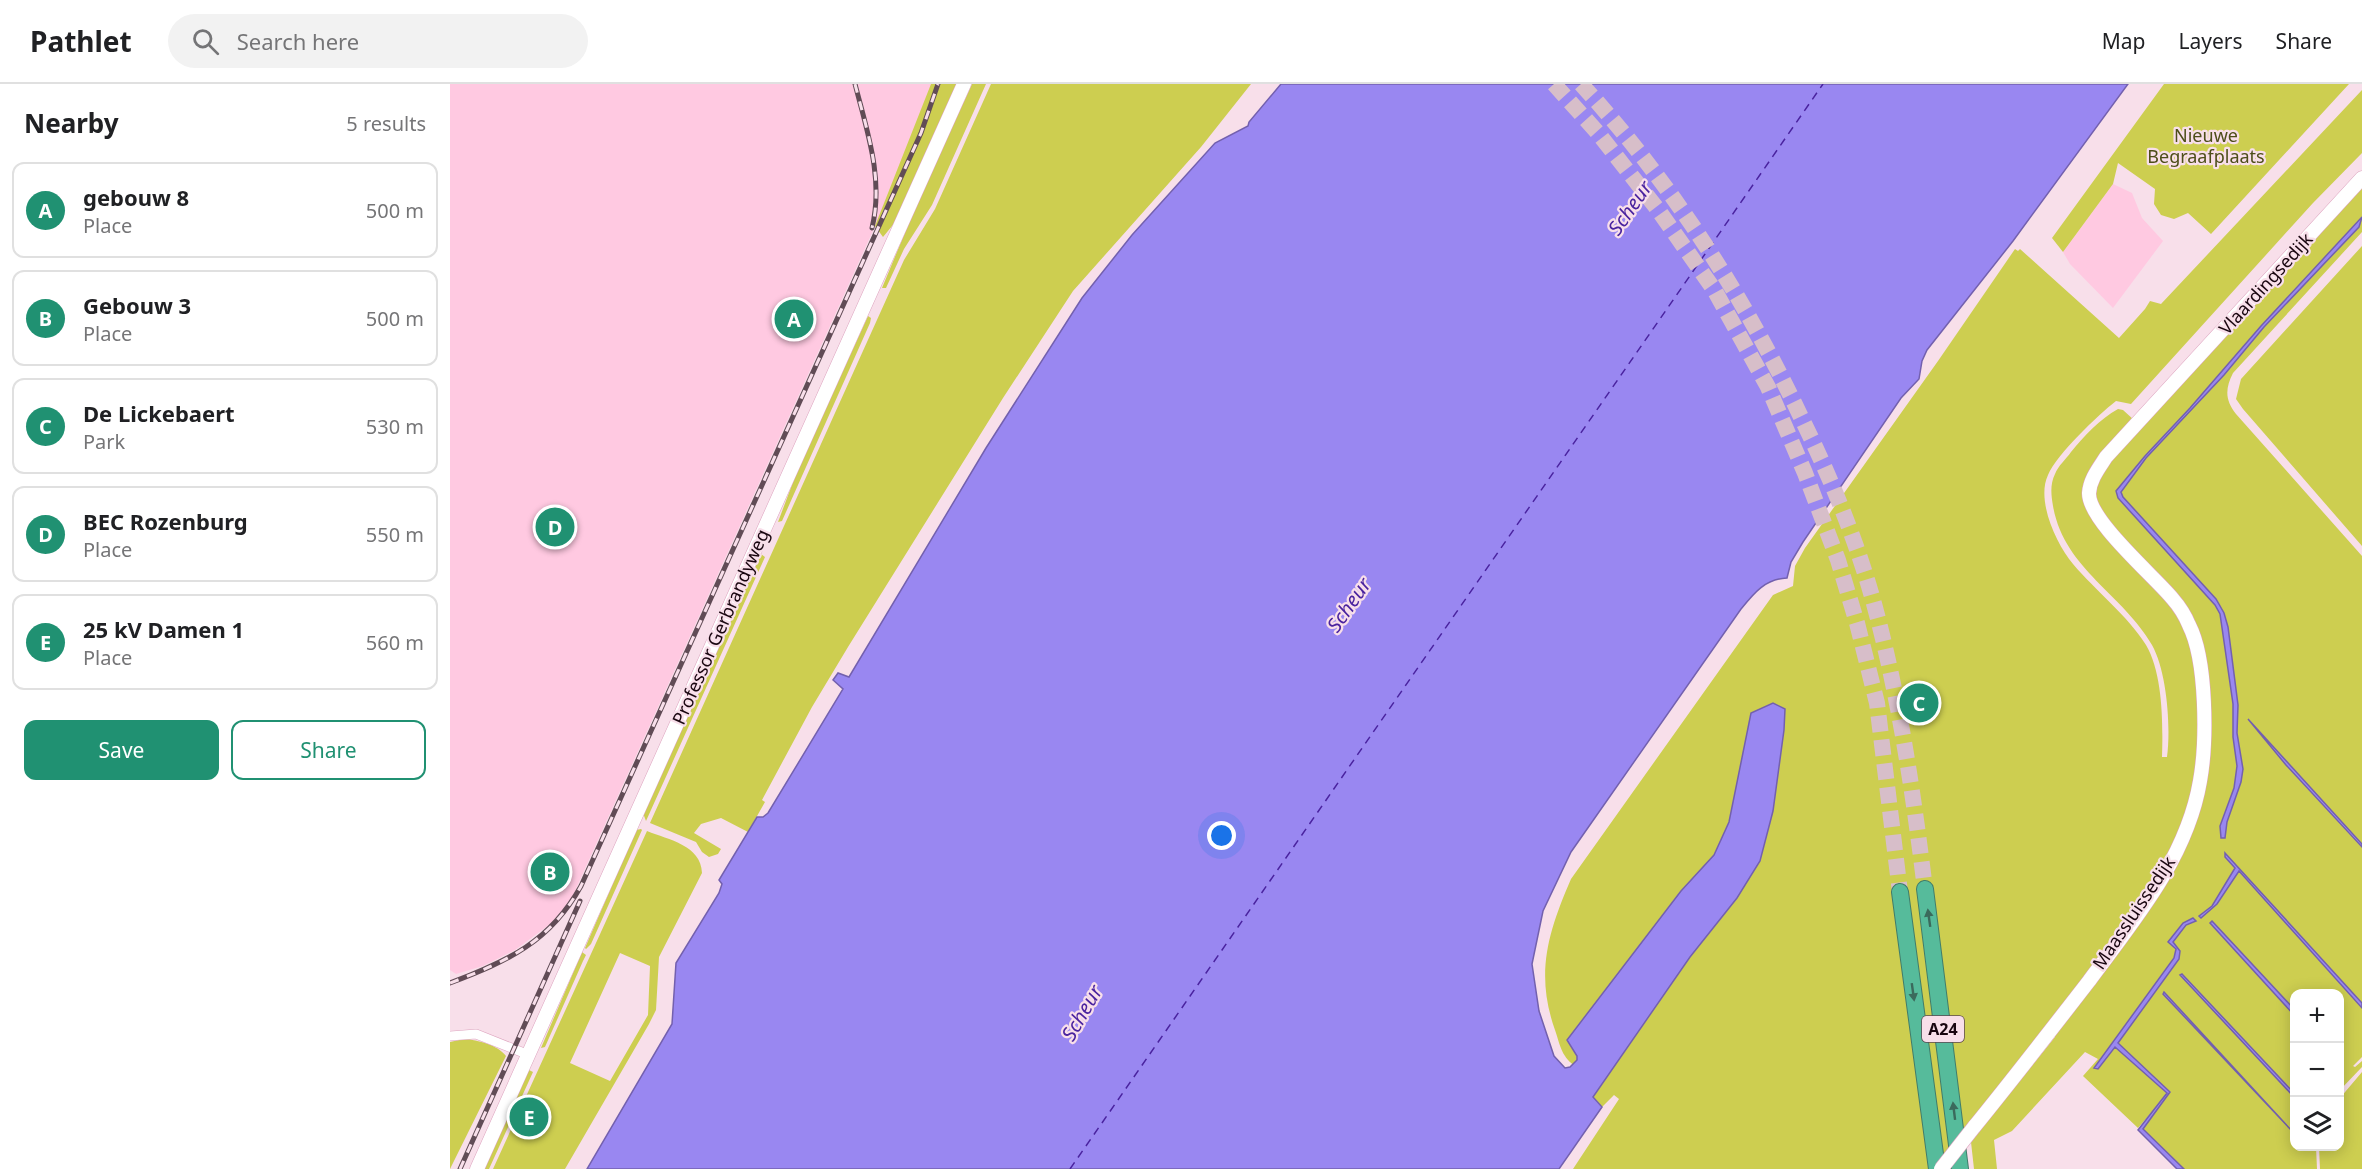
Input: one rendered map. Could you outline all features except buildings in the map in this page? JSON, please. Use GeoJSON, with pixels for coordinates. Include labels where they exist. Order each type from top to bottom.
{"type":"FeatureCollection","features":[{"type":"Feature","properties":{"kind":"highway","name":"A24"},"geometry":{"type":"LineString","coordinates":[[1925,889],[1960,1169]]}},
{"type":"Feature","properties":{"kind":"highway","name":"A24"},"geometry":{"type":"LineString","coordinates":[[1900,892],[1939,1169]]}},
{"type":"Feature","properties":{"kind":"street","name":"Professor Gerbrandyweg"},"geometry":{"type":"LineString","coordinates":[[477,1169],[964,84]]}},
{"type":"Feature","properties":{"kind":"street","name":"Vlaardingsedijk"},"geometry":{"type":"LineString","coordinates":[[2169,389],[2362,178]]}},
{"type":"Feature","properties":{"kind":"street","name":"Maassluissedijk"},"geometry":{"type":"LineString","coordinates":[[1939,1169],[2088,981],[2155,889],[2180,843],[2197,795],[2205,747],[2205,724],[2197,647],[2191,628],[2173,599],[2104,526],[2095,514],[2089,495],[2095,474],[2106,457],[2169,389]]}},
{"type":"Feature","properties":{"kind":"street"},"geometry":{"type":"LineString","coordinates":[[450,1036],[476,1034],[529,1055]]}},
{"type":"Feature","properties":{"kind":"shaded area"},"geometry":{"type":"Polygon","coordinates":[[[450,84],[932,84],[890,193],[570,902],[549,925],[515,950],[483,966],[456,974],[450,970],[450,84]]]}},
{"type":"Feature","properties":{"kind":"shaded area"},"geometry":{"type":"Polygon","coordinates":[[[2113,184],[2132,193],[2142,218],[2163,241],[2113,308],[2070,264],[2063,252],[2113,184]]]}},
{"type":"Feature","properties":{"kind":"green space"},"geometry":{"type":"Polygon","coordinates":[[[931,84],[960,84],[897,220],[883,237],[875,226],[931,84]]]}},
{"type":"Feature","properties":{"kind":"green space"},"geometry":{"type":"Polygon","coordinates":[[[972,84],[986,84],[932,205],[904,249],[886,288],[882,288],[919,199],[972,84]]]}},
{"type":"Feature","properties":{"kind":"green space"},"geometry":{"type":"Polygon","coordinates":[[[991,84],[1251,84],[1201,147],[1073,291],[1003,398],[848,647],[812,707],[762,800],[765,802],[748,832],[721,818],[701,824],[694,833],[721,849],[718,854],[709,857],[702,852],[696,842],[650,823],[904,260],[935,209],[991,84]]]}},
{"type":"Feature","properties":{"kind":"green space","name":"Nieuwe Begraafplaats"},"geometry":{"type":"Polygon","coordinates":[[[2164,84],[2349,84],[2211,234],[2188,213],[2174,219],[2161,215],[2154,204],[2155,189],[2118,163],[2113,184],[2063,252],[2052,238],[2164,84]]]}},
{"type":"Feature","properties":{"kind":"green space"},"geometry":{"type":"Polygon","coordinates":[[[2362,90],[2362,153],[2313,203],[2131,404],[2116,401],[2069,446],[2048,475],[2044,497],[2054,534],[2060,545],[2073,564],[2139,634],[2152,657],[2161,700],[2162,757],[2167,757],[2167,700],[2157,656],[2140,627],[2069,547],[2059,528],[2051,490],[2060,465],[2093,428],[2118,409],[2123,410],[2134,420],[2100,457],[2087,483],[2086,497],[2090,512],[2100,529],[2161,592],[2185,629],[2191,645],[2198,680],[2201,717],[2200,750],[2209,749],[2204,665],[2195,626],[2176,595],[2100,512],[2096,496],[2098,482],[2114,455],[2362,184],[2362,232],[2233,373],[2228,389],[2228,399],[2236,414],[2362,556],[2362,1057],[2353,1066],[2355,1067],[2362,1061],[2362,1067],[2344,1086],[2344,989],[2290,989],[2290,1151],[2316,1151],[2317,1169],[2184,1169],[2142,1129],[2153,1116],[2151,1113],[2138,1128],[2083,1076],[2098,1059],[2085,1052],[2012,1131],[1994,1140],[1997,1169],[1974,1169],[1971,1142],[2055,1037],[2044,1030],[1932,1169],[1573,1169],[1619,1099],[1614,1095],[1602,1107],[1593,1097],[1601,1085],[1565,1056],[1549,1010],[1545,972],[1547,953],[1556,917],[1571,879],[1773,595],[1793,586],[1795,566],[1805,548],[2015,249],[2018,251],[2020,249],[2119,338],[2150,301],[2161,304],[2362,90]]]}},
{"type":"Feature","properties":{"kind":"green space"},"geometry":{"type":"Polygon","coordinates":[[[2362,246],[2362,546],[2236,399],[2241,379],[2362,246]]]}},
{"type":"Feature","properties":{"kind":"green space"},"geometry":{"type":"Polygon","coordinates":[[[868,316],[871,318],[870,323],[782,521],[778,522],[798,469],[868,316]]]}},
{"type":"Feature","properties":{"kind":"green space"},"geometry":{"type":"Polygon","coordinates":[[[761,554],[765,557],[646,821],[643,813],[761,554]]]}},
{"type":"Feature","properties":{"kind":"green space"},"geometry":{"type":"Polygon","coordinates":[[[641,829],[591,944],[586,949],[636,830],[641,829]]]}},
{"type":"Feature","properties":{"kind":"green space"},"geometry":{"type":"Polygon","coordinates":[[[647,831],[682,845],[696,856],[702,873],[659,957],[656,1010],[565,1169],[493,1169],[647,831]],[[620,953],[570,1063],[610,1081],[648,1015],[650,966],[620,953]]]}},
{"type":"Feature","properties":{"kind":"green space"},"geometry":{"type":"Polygon","coordinates":[[[582,952],[586,955],[545,1047],[541,1048],[582,952]]]}},
{"type":"Feature","properties":{"kind":"green space"},"geometry":{"type":"Polygon","coordinates":[[[464,1039],[487,1044],[506,1056],[450,1169],[450,1042],[464,1039]]]}},
{"type":"Feature","properties":{"kind":"green space"},"geometry":{"type":"Polygon","coordinates":[[[529,1070],[533,1072],[489,1169],[483,1169],[529,1070]]]}},
{"type":"Feature","properties":{"kind":"green space"},"geometry":{"type":"Polygon","coordinates":[[[2362,1072],[2362,1169],[2320,1169],[2319,1151],[2344,1151],[2344,1093],[2362,1072]]]}},
{"type":"Feature","properties":{"kind":"water","name":"Scheur"},"geometry":{"type":"Polygon","coordinates":[[[1281,84],[2128,84],[2013,241],[1927,350],[1922,361],[1919,379],[1901,398],[1803,542],[1791,562],[1787,578],[1766,584],[1755,592],[1741,609],[1571,852],[1543,911],[1532,964],[1539,1011],[1554,1056],[1565,1068],[1570,1067],[1577,1060],[1567,1040],[1681,891],[1714,855],[1729,822],[1751,713],[1773,703],[1785,709],[1773,811],[1760,861],[1737,898],[1690,957],[1593,1097],[1602,1107],[1559,1169],[587,1169],[672,1024],[676,963],[719,893],[722,884],[719,880],[757,817],[763,817],[768,813],[843,689],[833,680],[838,673],[849,677],[986,448],[1082,298],[1132,235],[1215,143],[1248,126],[1281,84]]]}},
{"type":"Feature","properties":{"kind":"water"},"geometry":{"type":"Polygon","coordinates":[[[2362,217],[2359,227],[2264,327],[2224,375],[2146,458],[2121,492],[2123,497],[2216,599],[2224,613],[2228,627],[2238,705],[2237,733],[2243,769],[2241,782],[2227,822],[2225,838],[2221,838],[2220,826],[2234,788],[2237,766],[2233,737],[2233,704],[2220,614],[2215,605],[2118,498],[2116,491],[2261,326],[2362,217]]]}},
{"type":"Feature","properties":{"kind":"water"},"geometry":{"type":"Polygon","coordinates":[[[2248,719],[2362,844],[2362,847],[2286,765],[2248,719]]]}},
{"type":"Feature","properties":{"kind":"water"},"geometry":{"type":"Polygon","coordinates":[[[2225,853],[2362,1003],[2362,1008],[2239,871],[2217,904],[2201,918],[2199,916],[2212,906],[2235,868],[2225,857],[2225,853]]]}},
{"type":"Feature","properties":{"kind":"water"},"geometry":{"type":"Polygon","coordinates":[[[2193,918],[2196,921],[2186,925],[2173,942],[2180,951],[2179,959],[2118,1043],[2170,1092],[2143,1129],[2184,1169],[2177,1169],[2138,1130],[2167,1093],[2115,1047],[2098,1069],[2094,1068],[2174,958],[2176,949],[2168,942],[2183,923],[2193,918]]]}},
{"type":"Feature","properties":{"kind":"water"},"geometry":{"type":"Polygon","coordinates":[[[2212,921],[2290,1005],[2290,1011],[2210,923],[2212,921]]]}},
{"type":"Feature","properties":{"kind":"water"},"geometry":{"type":"Polygon","coordinates":[[[2182,974],[2290,1089],[2290,1093],[2180,975],[2182,974]]]}},
{"type":"Feature","properties":{"kind":"water"},"geometry":{"type":"Polygon","coordinates":[[[2164,992],[2290,1129],[2163,994],[2164,992]]]}},
{"type":"Feature","properties":{"kind":"ferry route"},"geometry":{"type":"LineString","coordinates":[[1070,1169],[1823,84]]}},
{"type":"Feature","properties":{"kind":"tunnel"},"geometry":{"type":"LineString","coordinates":[[1554,84],[1598,133],[1659,211],[1715,291],[1768,387],[1805,473],[1838,560],[1877,703],[1900,892]]}},
{"type":"Feature","properties":{"kind":"tunnel"},"geometry":{"type":"LineString","coordinates":[[1581,84],[1645,160],[1703,241],[1778,370],[1831,483],[1858,552],[1882,636],[1904,743],[1925,889]]}},
{"type":"Feature","properties":{"kind":"railway"},"geometry":{"type":"LineString","coordinates":[[855,84],[869,137],[875,173],[875,210],[872,228]]}},
{"type":"Feature","properties":{"kind":"railway"},"geometry":{"type":"LineString","coordinates":[[450,983],[509,957],[541,936],[556,922],[581,886],[921,133],[938,84]]}},
{"type":"Feature","properties":{"kind":"railway"},"geometry":{"type":"LineString","coordinates":[[460,1169],[580,901]]}},
{"type":"Feature","properties":{"kind":"place","name":"gebouw 8"},"geometry":{"type":"Point","coordinates":[794,319]}},
{"type":"Feature","properties":{"kind":"place","name":"BEC Rozenburg"},"geometry":{"type":"Point","coordinates":[555,527]}},
{"type":"Feature","properties":{"kind":"place","name":"De Lickebaert"},"geometry":{"type":"Point","coordinates":[1919,703]}},
{"type":"Feature","properties":{"kind":"place","name":"Gebouw 3"},"geometry":{"type":"Point","coordinates":[550,872]}},
{"type":"Feature","properties":{"kind":"place","name":"25 kV Damen 1"},"geometry":{"type":"Point","coordinates":[529,1117]}}]}
